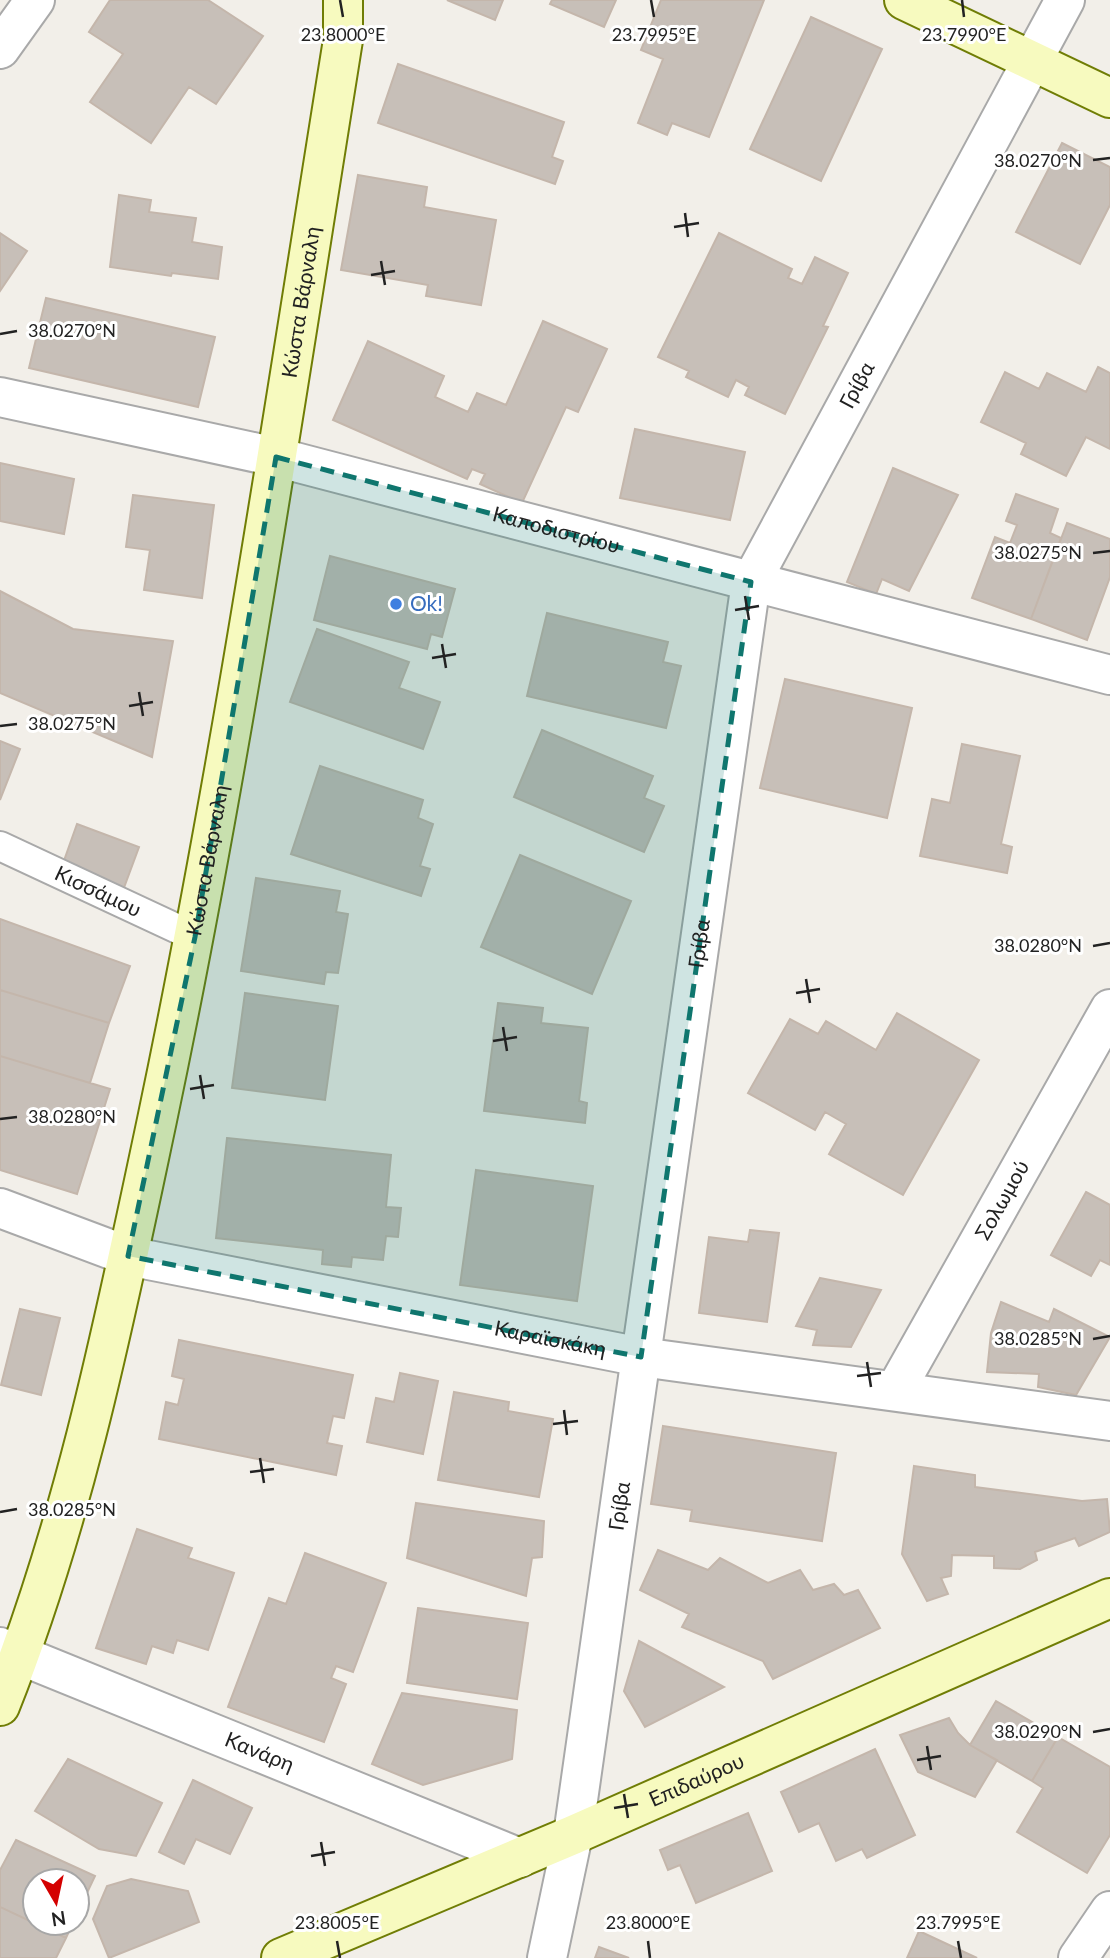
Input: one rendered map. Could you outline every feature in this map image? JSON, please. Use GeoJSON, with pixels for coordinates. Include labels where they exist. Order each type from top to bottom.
{"type":"FeatureCollection","features":[{"type":"Feature","properties":{"kind":"street"},"geometry":{"type":"LineString","coordinates":[[0,49],[35,0]]}},
{"type":"Feature","properties":{"kind":"street","name":"Κώστα Βάρναλη"},"geometry":{"type":"LineString","coordinates":[[0,1706],[10,1651],[76,1481],[128,1256],[195,937],[343,40],[343,0]]}},
{"type":"Feature","properties":{"kind":"street"},"geometry":{"type":"LineString","coordinates":[[904,0],[1110,98]]}},
{"type":"Feature","properties":{"kind":"street","name":"Γρίβα"},"geometry":{"type":"LineString","coordinates":[[547,1958],[573,1835],[751,582],[1065,0]]}},
{"type":"Feature","properties":{"kind":"street","name":"Καποδιστρίου"},"geometry":{"type":"LineString","coordinates":[[0,397],[276,457],[1110,675]]}},
{"type":"Feature","properties":{"kind":"street","name":"Σολωμού"},"geometry":{"type":"LineString","coordinates":[[895,1391],[1110,1009]]}},
{"type":"Feature","properties":{"kind":"street","name":"Καραϊσκάκη"},"geometry":{"type":"LineString","coordinates":[[0,1208],[128,1256],[641,1357],[1110,1421]]}},
{"type":"Feature","properties":{"kind":"street","name":"Επιδαύρου"},"geometry":{"type":"LineString","coordinates":[[281,1958],[573,1835],[1110,1598]]}},
{"type":"Feature","properties":{"kind":"street","name":"Κανάρη"},"geometry":{"type":"LineString","coordinates":[[10,1651],[520,1858]]}},
{"type":"Feature","properties":{"kind":"street"},"geometry":{"type":"LineString","coordinates":[[1078,1958],[1110,1911]]}},
{"type":"Feature","properties":{"kind":"lane","name":"Κισσάμου"},"geometry":{"type":"LineString","coordinates":[[0,846],[195,937]]}},
{"type":"Feature","properties":{"kind":"highlighted area"},"geometry":{"type":"Polygon","coordinates":[[[276,457],[751,582],[641,1357],[128,1256],[195,937],[276,457]]]}},
{"type":"Feature","properties":{"kind":"building"},"geometry":{"type":"Polygon","coordinates":[[[110,0],[208,0],[263,36],[216,104],[189,87],[151,143],[90,102],[123,54],[89,32],[110,0]]]}},
{"type":"Feature","properties":{"kind":"building"},"geometry":{"type":"Polygon","coordinates":[[[447,0],[503,0],[495,20],[447,0]]]}},
{"type":"Feature","properties":{"kind":"building"},"geometry":{"type":"Polygon","coordinates":[[[552,0],[616,0],[604,27],[550,4],[552,0]]]}},
{"type":"Feature","properties":{"kind":"building"},"geometry":{"type":"Polygon","coordinates":[[[661,0],[764,0],[709,137],[672,123],[667,135],[638,123],[663,59],[641,50],[661,0]]]}},
{"type":"Feature","properties":{"kind":"building"},"geometry":{"type":"Polygon","coordinates":[[[811,17],[882,49],[821,181],[750,149],[811,17]]]}},
{"type":"Feature","properties":{"kind":"building"},"geometry":{"type":"Polygon","coordinates":[[[398,64],[564,122],[552,157],[563,161],[555,184],[378,123],[398,64]]]}},
{"type":"Feature","properties":{"kind":"building"},"geometry":{"type":"Polygon","coordinates":[[[1062,143],[1110,167],[1110,205],[1080,264],[1016,232],[1062,143]]]}},
{"type":"Feature","properties":{"kind":"building"},"geometry":{"type":"Polygon","coordinates":[[[358,175],[427,187],[424,207],[496,220],[481,305],[426,296],[428,285],[341,270],[358,175]]]}},
{"type":"Feature","properties":{"kind":"building"},"geometry":{"type":"Polygon","coordinates":[[[119,195],[151,200],[149,212],[196,218],[192,242],[222,247],[218,279],[172,273],[171,276],[110,267],[119,195]]]}},
{"type":"Feature","properties":{"kind":"building"},"geometry":{"type":"Polygon","coordinates":[[[0,233],[27,251],[0,291],[0,233]]]}},
{"type":"Feature","properties":{"kind":"building"},"geometry":{"type":"Polygon","coordinates":[[[719,233],[792,269],[788,278],[802,284],[815,257],[848,273],[823,326],[828,327],[785,414],[745,395],[749,387],[736,380],[728,397],[686,377],[689,371],[658,357],[719,233]]]}},
{"type":"Feature","properties":{"kind":"building"},"geometry":{"type":"Polygon","coordinates":[[[46,298],[215,337],[198,407],[29,368],[46,298]]]}},
{"type":"Feature","properties":{"kind":"building"},"geometry":{"type":"Polygon","coordinates":[[[543,321],[607,349],[578,412],[566,407],[522,503],[480,484],[485,474],[472,469],[467,479],[333,420],[368,341],[444,376],[435,397],[468,412],[477,393],[506,405],[543,321]]]}},
{"type":"Feature","properties":{"kind":"building"},"geometry":{"type":"Polygon","coordinates":[[[1098,367],[1110,373],[1110,449],[1086,437],[1066,476],[1021,454],[1026,443],[981,422],[1005,372],[1039,389],[1047,373],[1086,392],[1098,367]]]}},
{"type":"Feature","properties":{"kind":"building"},"geometry":{"type":"Polygon","coordinates":[[[635,429],[745,452],[730,520],[620,498],[635,429]]]}},
{"type":"Feature","properties":{"kind":"building"},"geometry":{"type":"Polygon","coordinates":[[[0,463],[74,479],[64,534],[0,521],[0,463]]]}},
{"type":"Feature","properties":{"kind":"building"},"geometry":{"type":"Polygon","coordinates":[[[893,468],[958,495],[909,591],[882,579],[876,594],[847,582],[893,468]]]}},
{"type":"Feature","properties":{"kind":"building"},"geometry":{"type":"Polygon","coordinates":[[[1016,494],[1058,509],[1050,533],[1061,538],[1031,619],[972,598],[995,537],[1010,543],[1017,525],[1006,521],[1016,494]]]}},
{"type":"Feature","properties":{"kind":"building"},"geometry":{"type":"Polygon","coordinates":[[[133,495],[214,505],[202,598],[144,590],[150,550],[126,547],[133,495]]]}},
{"type":"Feature","properties":{"kind":"building"},"geometry":{"type":"Polygon","coordinates":[[[1067,523],[1110,539],[1110,577],[1087,640],[1031,619],[1067,523]]]}},
{"type":"Feature","properties":{"kind":"building"},"geometry":{"type":"Polygon","coordinates":[[[330,556],[455,589],[442,637],[431,634],[427,649],[314,620],[330,556]]]}},
{"type":"Feature","properties":{"kind":"building"},"geometry":{"type":"Polygon","coordinates":[[[0,591],[73,629],[173,641],[152,757],[0,693],[0,591]]]}},
{"type":"Feature","properties":{"kind":"building"},"geometry":{"type":"Polygon","coordinates":[[[547,613],[668,642],[663,662],[681,666],[666,728],[527,696],[547,613]]]}},
{"type":"Feature","properties":{"kind":"building"},"geometry":{"type":"Polygon","coordinates":[[[317,629],[409,662],[399,688],[440,702],[423,749],[290,702],[317,629]]]}},
{"type":"Feature","properties":{"kind":"building"},"geometry":{"type":"Polygon","coordinates":[[[785,679],[912,708],[887,818],[760,788],[785,679]]]}},
{"type":"Feature","properties":{"kind":"building"},"geometry":{"type":"Polygon","coordinates":[[[542,730],[653,776],[644,798],[664,806],[644,852],[514,797],[542,730]]]}},
{"type":"Feature","properties":{"kind":"building"},"geometry":{"type":"Polygon","coordinates":[[[0,741],[20,749],[0,800],[0,741]]]}},
{"type":"Feature","properties":{"kind":"building"},"geometry":{"type":"Polygon","coordinates":[[[962,744],[1020,756],[1001,844],[1012,847],[1007,873],[920,856],[932,799],[950,803],[962,744]]]}},
{"type":"Feature","properties":{"kind":"building"},"geometry":{"type":"Polygon","coordinates":[[[320,766],[423,800],[418,818],[433,824],[420,866],[430,869],[421,896],[291,854],[320,766]]]}},
{"type":"Feature","properties":{"kind":"building"},"geometry":{"type":"Polygon","coordinates":[[[77,824],[139,847],[122,893],[60,872],[77,824]]]}},
{"type":"Feature","properties":{"kind":"building"},"geometry":{"type":"Polygon","coordinates":[[[520,855],[631,901],[592,994],[481,947],[520,855]]]}},
{"type":"Feature","properties":{"kind":"building"},"geometry":{"type":"Polygon","coordinates":[[[256,878],[340,891],[336,912],[348,914],[338,973],[326,972],[324,984],[241,971],[256,878]]]}},
{"type":"Feature","properties":{"kind":"building"},"geometry":{"type":"Polygon","coordinates":[[[0,919],[130,966],[109,1023],[0,990],[0,919]]]}},
{"type":"Feature","properties":{"kind":"building"},"geometry":{"type":"Polygon","coordinates":[[[0,990],[109,1023],[90,1083],[0,1056],[0,990]]]}},
{"type":"Feature","properties":{"kind":"building"},"geometry":{"type":"Polygon","coordinates":[[[245,993],[338,1006],[325,1100],[232,1088],[245,993]]]}},
{"type":"Feature","properties":{"kind":"building"},"geometry":{"type":"Polygon","coordinates":[[[498,1003],[543,1008],[541,1023],[588,1028],[579,1101],[587,1103],[585,1123],[484,1111],[498,1003]]]}},
{"type":"Feature","properties":{"kind":"building"},"geometry":{"type":"Polygon","coordinates":[[[897,1013],[979,1060],[903,1195],[829,1154],[846,1124],[825,1112],[815,1130],[748,1093],[790,1019],[818,1034],[826,1021],[876,1050],[897,1013]]]}},
{"type":"Feature","properties":{"kind":"building"},"geometry":{"type":"Polygon","coordinates":[[[0,1056],[110,1089],[77,1194],[0,1170],[0,1056]]]}},
{"type":"Feature","properties":{"kind":"building"},"geometry":{"type":"Polygon","coordinates":[[[227,1138],[391,1155],[386,1207],[401,1208],[398,1237],[386,1236],[383,1260],[352,1257],[351,1267],[322,1264],[323,1250],[216,1238],[227,1138]]]}},
{"type":"Feature","properties":{"kind":"building"},"geometry":{"type":"Polygon","coordinates":[[[476,1170],[593,1186],[577,1301],[460,1285],[476,1170]]]}},
{"type":"Feature","properties":{"kind":"building"},"geometry":{"type":"Polygon","coordinates":[[[1086,1192],[1110,1205],[1110,1265],[1100,1260],[1091,1276],[1051,1255],[1086,1192]]]}},
{"type":"Feature","properties":{"kind":"building"},"geometry":{"type":"Polygon","coordinates":[[[750,1230],[779,1233],[767,1322],[699,1313],[709,1237],[748,1242],[750,1230]]]}},
{"type":"Feature","properties":{"kind":"building"},"geometry":{"type":"Polygon","coordinates":[[[820,1278],[881,1290],[851,1347],[813,1345],[817,1330],[796,1326],[820,1278]]]}},
{"type":"Feature","properties":{"kind":"building"},"geometry":{"type":"Polygon","coordinates":[[[1001,1302],[1049,1322],[1054,1309],[1110,1337],[1076,1395],[1038,1387],[1039,1374],[987,1372],[991,1333],[1001,1302]]]}},
{"type":"Feature","properties":{"kind":"building"},"geometry":{"type":"Polygon","coordinates":[[[20,1309],[60,1318],[41,1395],[1,1385],[20,1309]]]}},
{"type":"Feature","properties":{"kind":"building"},"geometry":{"type":"Polygon","coordinates":[[[179,1340],[353,1375],[344,1418],[333,1416],[327,1443],[342,1446],[336,1475],[159,1439],[166,1402],[178,1405],[184,1379],[172,1376],[179,1340]]]}},
{"type":"Feature","properties":{"kind":"building"},"geometry":{"type":"Polygon","coordinates":[[[400,1373],[438,1381],[423,1454],[367,1442],[376,1398],[394,1402],[400,1373]]]}},
{"type":"Feature","properties":{"kind":"building"},"geometry":{"type":"Polygon","coordinates":[[[454,1392],[509,1402],[508,1411],[553,1419],[539,1497],[438,1480],[454,1392]]]}},
{"type":"Feature","properties":{"kind":"building"},"geometry":{"type":"Polygon","coordinates":[[[663,1426],[836,1453],[822,1541],[690,1521],[692,1510],[651,1504],[663,1426]]]}},
{"type":"Feature","properties":{"kind":"building"},"geometry":{"type":"Polygon","coordinates":[[[914,1466],[975,1475],[975,1487],[1082,1501],[1107,1499],[1110,1532],[1079,1546],[1075,1538],[1035,1552],[1037,1560],[1020,1569],[994,1568],[994,1556],[952,1555],[951,1576],[941,1578],[948,1594],[927,1601],[902,1554],[914,1466]]]}},
{"type":"Feature","properties":{"kind":"building"},"geometry":{"type":"Polygon","coordinates":[[[416,1503],[544,1521],[542,1557],[532,1558],[526,1596],[407,1558],[416,1503]]]}},
{"type":"Feature","properties":{"kind":"building"},"geometry":{"type":"Polygon","coordinates":[[[137,1529],[192,1548],[188,1558],[234,1573],[208,1650],[177,1640],[173,1653],[152,1646],[146,1664],[96,1648],[137,1529]]]}},
{"type":"Feature","properties":{"kind":"building"},"geometry":{"type":"Polygon","coordinates":[[[658,1550],[708,1570],[720,1558],[768,1583],[800,1570],[813,1590],[834,1584],[844,1595],[858,1590],[880,1628],[773,1679],[763,1661],[682,1627],[689,1614],[640,1590],[658,1550]]]}},
{"type":"Feature","properties":{"kind":"building"},"geometry":{"type":"Polygon","coordinates":[[[305,1553],[386,1583],[353,1672],[336,1666],[331,1678],[346,1684],[324,1742],[228,1707],[269,1598],[286,1604],[305,1553]]]}},
{"type":"Feature","properties":{"kind":"building"},"geometry":{"type":"Polygon","coordinates":[[[418,1608],[528,1623],[517,1699],[407,1683],[418,1608]]]}},
{"type":"Feature","properties":{"kind":"building"},"geometry":{"type":"Polygon","coordinates":[[[639,1641],[724,1687],[645,1727],[624,1691],[639,1641]]]}},
{"type":"Feature","properties":{"kind":"building"},"geometry":{"type":"Polygon","coordinates":[[[402,1693],[517,1710],[512,1759],[423,1785],[372,1764],[402,1693]]]}},
{"type":"Feature","properties":{"kind":"building"},"geometry":{"type":"Polygon","coordinates":[[[996,1701],[1058,1737],[1032,1781],[970,1745],[996,1701]]]}},
{"type":"Feature","properties":{"kind":"building"},"geometry":{"type":"Polygon","coordinates":[[[949,1718],[958,1733],[970,1745],[997,1760],[975,1797],[918,1772],[900,1735],[949,1718]]]}},
{"type":"Feature","properties":{"kind":"building"},"geometry":{"type":"Polygon","coordinates":[[[1058,1737],[1110,1767],[1110,1835],[1087,1873],[1017,1832],[1043,1788],[1032,1781],[1058,1737]]]}},
{"type":"Feature","properties":{"kind":"building"},"geometry":{"type":"Polygon","coordinates":[[[875,1749],[915,1835],[867,1858],[862,1849],[836,1861],[819,1823],[799,1832],[781,1792],[875,1749]]]}},
{"type":"Feature","properties":{"kind":"building"},"geometry":{"type":"Polygon","coordinates":[[[68,1759],[162,1803],[136,1856],[99,1849],[35,1811],[68,1759]]]}},
{"type":"Feature","properties":{"kind":"building"},"geometry":{"type":"Polygon","coordinates":[[[193,1780],[252,1808],[230,1854],[196,1839],[184,1864],[159,1852],[193,1780]]]}},
{"type":"Feature","properties":{"kind":"building"},"geometry":{"type":"Polygon","coordinates":[[[748,1813],[772,1871],[696,1903],[680,1865],[668,1870],[660,1850],[748,1813]]]}},
{"type":"Feature","properties":{"kind":"building"},"geometry":{"type":"Polygon","coordinates":[[[16,1840],[75,1867],[21,1867],[21,1917],[0,1907],[0,1870],[16,1840]]]}},
{"type":"Feature","properties":{"kind":"building"},"geometry":{"type":"Polygon","coordinates":[[[131,1879],[188,1891],[199,1922],[109,1958],[93,1919],[107,1886],[131,1879]]]}},
{"type":"Feature","properties":{"kind":"building"},"geometry":{"type":"Polygon","coordinates":[[[0,1907],[21,1917],[21,1937],[66,1938],[56,1958],[0,1958],[0,1907]]]}},
{"type":"Feature","properties":{"kind":"building"},"geometry":{"type":"Polygon","coordinates":[[[919,1931],[977,1958],[907,1958],[919,1931]]]}},
{"type":"Feature","properties":{"kind":"building"},"geometry":{"type":"Polygon","coordinates":[[[599,1947],[629,1958],[595,1958],[599,1947]]]}},
{"type":"Feature","properties":{"kind":"place","name":"Ok!"},"geometry":{"type":"Point","coordinates":[396,604]}}]}
